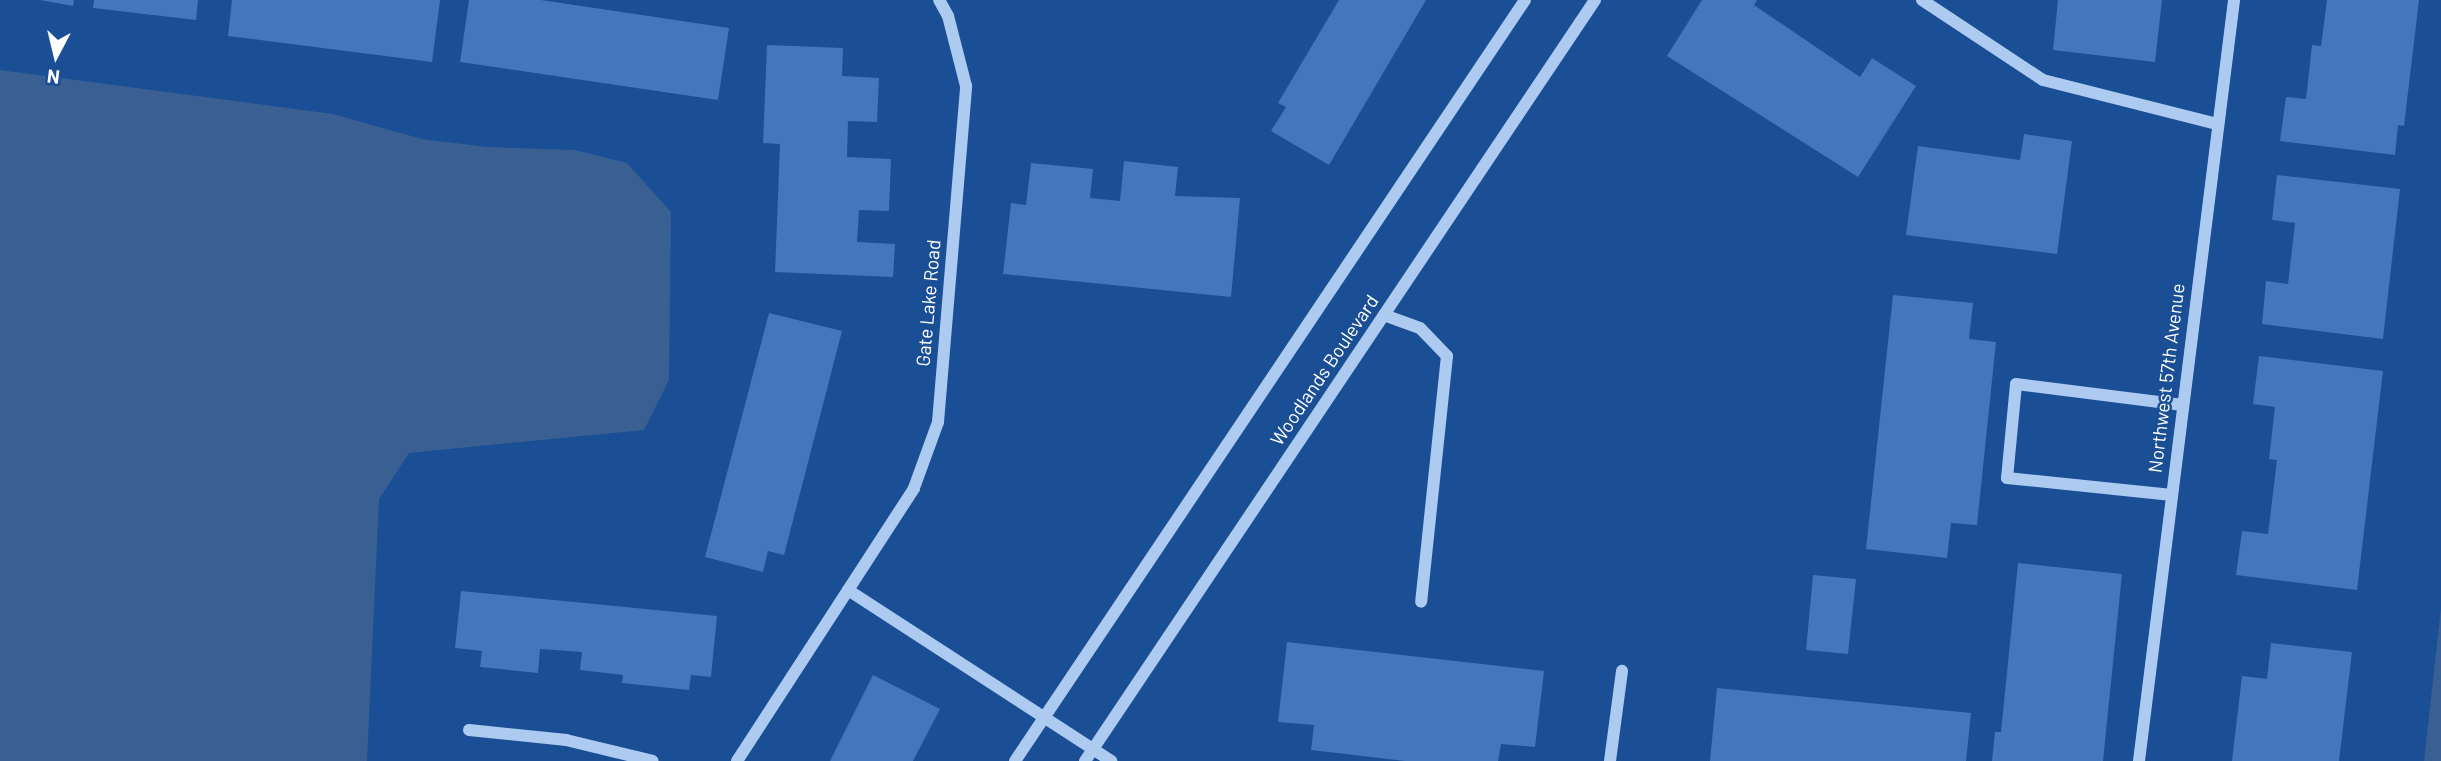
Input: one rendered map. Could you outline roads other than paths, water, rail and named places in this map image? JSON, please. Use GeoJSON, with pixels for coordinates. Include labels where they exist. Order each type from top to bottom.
{"type":"FeatureCollection","features":[{"type":"Feature","properties":{"kind":"street","name":"Gate Lake Road"},"geometry":{"type":"LineString","coordinates":[[737,761],[914,488],[938,422],[966,86],[948,16],[939,0]]}},
{"type":"Feature","properties":{"kind":"street","name":"Woodlands Boulevard"},"geometry":{"type":"LineString","coordinates":[[1015,761],[1525,0]]}},
{"type":"Feature","properties":{"kind":"street","name":"Woodlands Boulevard"},"geometry":{"type":"LineString","coordinates":[[1084,761],[1595,0]]}},
{"type":"Feature","properties":{"kind":"street"},"geometry":{"type":"LineString","coordinates":[[1922,0],[2043,80],[2217,124]]}},
{"type":"Feature","properties":{"kind":"street","name":"Northwest 57th Avenue"},"geometry":{"type":"LineString","coordinates":[[2139,761],[2234,0]]}},
{"type":"Feature","properties":{"kind":"street"},"geometry":{"type":"LineString","coordinates":[[1384,315],[1420,328],[1447,356],[1421,602]]}},
{"type":"Feature","properties":{"kind":"street"},"geometry":{"type":"LineString","coordinates":[[2172,495],[2007,478],[2016,384],[2183,405]]}},
{"type":"Feature","properties":{"kind":"street"},"geometry":{"type":"LineString","coordinates":[[848,590],[1111,761]]}},
{"type":"Feature","properties":{"kind":"street"},"geometry":{"type":"LineString","coordinates":[[1610,761],[1622,671]]}},
{"type":"Feature","properties":{"kind":"street"},"geometry":{"type":"LineString","coordinates":[[469,730],[566,740],[653,761]]}},
{"type":"Feature","properties":{"kind":"water"},"geometry":{"type":"Polygon","coordinates":[[[0,70],[333,114],[422,139],[487,147],[575,150],[627,163],[671,212],[669,380],[644,430],[409,453],[379,499],[367,761],[0,761],[0,70]]]}},
{"type":"Feature","properties":{"kind":"water"},"geometry":{"type":"Polygon","coordinates":[[[2441,608],[2441,761],[2424,761],[2441,608]]]}}]}
